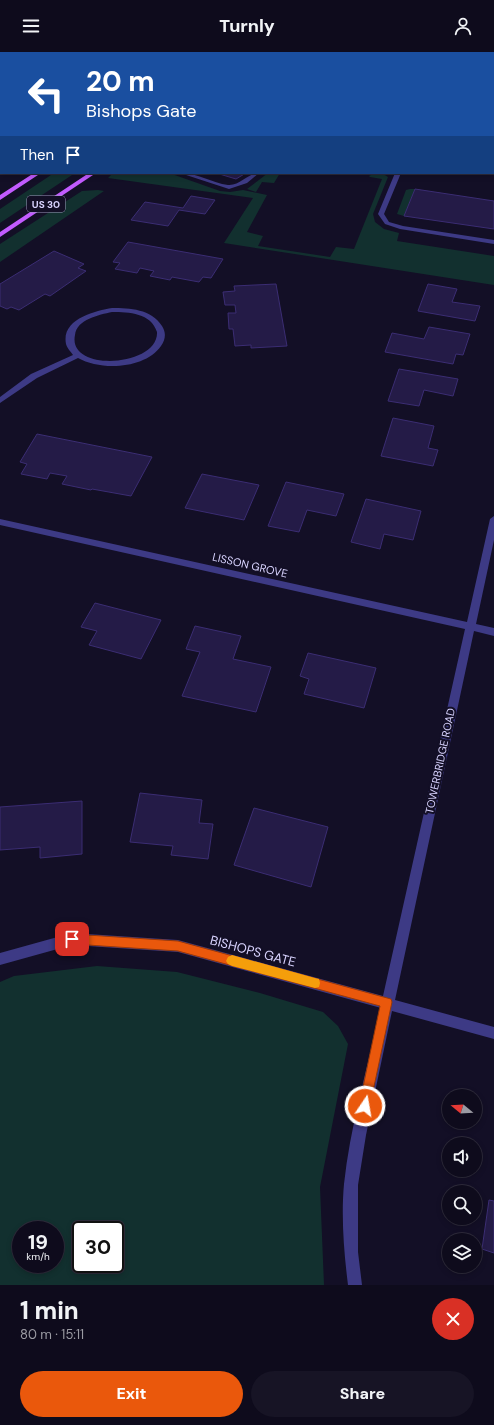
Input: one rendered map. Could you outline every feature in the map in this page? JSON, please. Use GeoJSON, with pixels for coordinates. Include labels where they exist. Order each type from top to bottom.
{"type":"FeatureCollection","features":[{"type":"Feature","properties":{"kind":"main road","name":"US 30"},"geometry":{"type":"LineString","coordinates":[[0,198],[36,174]]}},
{"type":"Feature","properties":{"kind":"main road","name":"US 30"},"geometry":{"type":"LineString","coordinates":[[0,234],[91,174]]}},
{"type":"Feature","properties":{"kind":"street"},"geometry":{"type":"LineString","coordinates":[[186,174],[229,187],[245,182],[255,174]]}},
{"type":"Feature","properties":{"kind":"street"},"geometry":{"type":"LineString","coordinates":[[398,174],[381,214],[387,223],[402,228],[494,242]]}},
{"type":"Feature","properties":{"kind":"street"},"geometry":{"type":"LineString","coordinates":[[112,310],[127,310],[140,313],[151,318],[159,326],[162,334],[159,343],[153,351],[142,358],[128,363],[97,363],[79,355],[74,351],[70,343],[70,334],[75,325],[85,318],[98,313],[112,310]]}},
{"type":"Feature","properties":{"kind":"street"},"geometry":{"type":"LineString","coordinates":[[0,401],[34,376],[79,355]]}},
{"type":"Feature","properties":{"kind":"street","name":"TOWERBRIDGE ROAD"},"geometry":{"type":"LineString","coordinates":[[355,1285],[351,1252],[351,1185],[359,1135],[494,519]]}},
{"type":"Feature","properties":{"kind":"street","name":"LISSON GROVE"},"geometry":{"type":"LineString","coordinates":[[0,522],[494,632]]}},
{"type":"Feature","properties":{"kind":"street","name":"BISHOPS GATE"},"geometry":{"type":"LineString","coordinates":[[0,959],[72,939],[178,946],[387,1002],[494,1033]]}},
{"type":"Feature","properties":{"kind":"green space"},"geometry":{"type":"Polygon","coordinates":[[[52,174],[74,174],[0,223],[0,209],[52,174]]]}},
{"type":"Feature","properties":{"kind":"green space"},"geometry":{"type":"Polygon","coordinates":[[[112,174],[172,174],[220,191],[230,192],[243,190],[267,195],[247,232],[263,236],[258,246],[330,257],[336,247],[354,249],[382,179],[369,176],[381,174],[388,177],[373,214],[375,222],[384,229],[399,233],[397,241],[494,256],[494,285],[224,243],[253,198],[108,178],[112,174]]]}},
{"type":"Feature","properties":{"kind":"green space"},"geometry":{"type":"Polygon","coordinates":[[[267,174],[279,174],[274,183],[262,182],[256,192],[247,189],[267,174]]]}},
{"type":"Feature","properties":{"kind":"green space"},"geometry":{"type":"Polygon","coordinates":[[[415,189],[404,216],[397,214],[406,190],[415,189]]]}},
{"type":"Feature","properties":{"kind":"green space"},"geometry":{"type":"Polygon","coordinates":[[[82,191],[104,191],[0,262],[0,244],[82,191]]]}},
{"type":"Feature","properties":{"kind":"green space"},"geometry":{"type":"Polygon","coordinates":[[[97,966],[177,972],[260,993],[323,1012],[338,1026],[348,1044],[320,1187],[324,1285],[0,1285],[0,982],[14,976],[97,966]]]}},
{"type":"Feature","properties":{"kind":"building"},"geometry":{"type":"Polygon","coordinates":[[[219,174],[244,174],[236,179],[219,174]]]}},
{"type":"Feature","properties":{"kind":"building"},"geometry":{"type":"Polygon","coordinates":[[[415,189],[494,201],[494,229],[404,216],[415,189]]]}},
{"type":"Feature","properties":{"kind":"building"},"geometry":{"type":"Polygon","coordinates":[[[191,196],[215,200],[205,214],[179,210],[168,226],[131,220],[145,202],[183,208],[191,196]]]}},
{"type":"Feature","properties":{"kind":"building"},"geometry":{"type":"Polygon","coordinates":[[[128,242],[223,259],[211,278],[203,277],[199,282],[172,277],[170,280],[150,276],[154,271],[140,268],[137,273],[115,269],[120,263],[113,262],[128,242]]]}},
{"type":"Feature","properties":{"kind":"building"},"geometry":{"type":"Polygon","coordinates":[[[54,251],[84,264],[78,268],[86,271],[50,296],[45,294],[19,310],[11,307],[7,309],[0,306],[0,284],[54,251]]]}},
{"type":"Feature","properties":{"kind":"building"},"geometry":{"type":"Polygon","coordinates":[[[276,284],[287,346],[251,348],[251,345],[235,346],[233,329],[229,329],[228,313],[236,313],[235,305],[225,305],[223,292],[235,291],[234,286],[276,284]]]}},
{"type":"Feature","properties":{"kind":"building"},"geometry":{"type":"Polygon","coordinates":[[[428,284],[457,289],[452,302],[480,306],[475,321],[418,311],[428,284]]]}},
{"type":"Feature","properties":{"kind":"building"},"geometry":{"type":"Polygon","coordinates":[[[429,327],[470,334],[463,355],[456,354],[453,364],[385,352],[392,333],[424,339],[429,327]]]}},
{"type":"Feature","properties":{"kind":"building"},"geometry":{"type":"Polygon","coordinates":[[[399,369],[458,379],[453,396],[424,390],[419,406],[388,401],[399,369]]]}},
{"type":"Feature","properties":{"kind":"building"},"geometry":{"type":"Polygon","coordinates":[[[393,418],[434,426],[428,448],[438,450],[433,466],[381,456],[393,418]]]}},
{"type":"Feature","properties":{"kind":"building"},"geometry":{"type":"Polygon","coordinates":[[[37,434],[152,457],[131,496],[91,490],[62,484],[67,476],[50,473],[47,479],[21,474],[27,464],[20,462],[37,434]]]}},
{"type":"Feature","properties":{"kind":"building"},"geometry":{"type":"Polygon","coordinates":[[[202,474],[259,485],[244,520],[185,508],[202,474]]]}},
{"type":"Feature","properties":{"kind":"building"},"geometry":{"type":"Polygon","coordinates":[[[286,482],[344,494],[336,516],[307,510],[299,532],[268,526],[286,482]]]}},
{"type":"Feature","properties":{"kind":"building"},"geometry":{"type":"Polygon","coordinates":[[[366,499],[421,511],[413,540],[384,534],[380,549],[351,542],[366,499]]]}},
{"type":"Feature","properties":{"kind":"building"},"geometry":{"type":"Polygon","coordinates":[[[95,603],[161,620],[141,659],[89,645],[97,631],[81,627],[95,603]]]}},
{"type":"Feature","properties":{"kind":"building"},"geometry":{"type":"Polygon","coordinates":[[[195,626],[241,636],[233,659],[271,667],[256,712],[182,696],[200,652],[186,649],[195,626]]]}},
{"type":"Feature","properties":{"kind":"building"},"geometry":{"type":"Polygon","coordinates":[[[308,653],[376,668],[364,708],[304,694],[309,679],[300,676],[308,653]]]}},
{"type":"Feature","properties":{"kind":"building"},"geometry":{"type":"Polygon","coordinates":[[[140,793],[202,800],[199,823],[213,824],[208,859],[171,855],[173,846],[130,842],[140,793]]]}},
{"type":"Feature","properties":{"kind":"building"},"geometry":{"type":"Polygon","coordinates":[[[82,801],[82,854],[40,858],[40,847],[0,850],[0,807],[82,801]]]}},
{"type":"Feature","properties":{"kind":"building"},"geometry":{"type":"Polygon","coordinates":[[[254,808],[328,827],[311,887],[234,865],[254,808]]]}},
{"type":"Feature","properties":{"kind":"building"},"geometry":{"type":"Polygon","coordinates":[[[489,1200],[494,1201],[494,1253],[482,1249],[489,1200]]]}},
{"type":"Feature","properties":{"kind":"slow traffic"},"geometry":{"type":"LineString","coordinates":[[232,961],[315,983]]}},
{"type":"Feature","properties":{"kind":"route"},"geometry":{"type":"LineString","coordinates":[[72,939],[178,946],[387,1002],[365,1106]]}}]}
